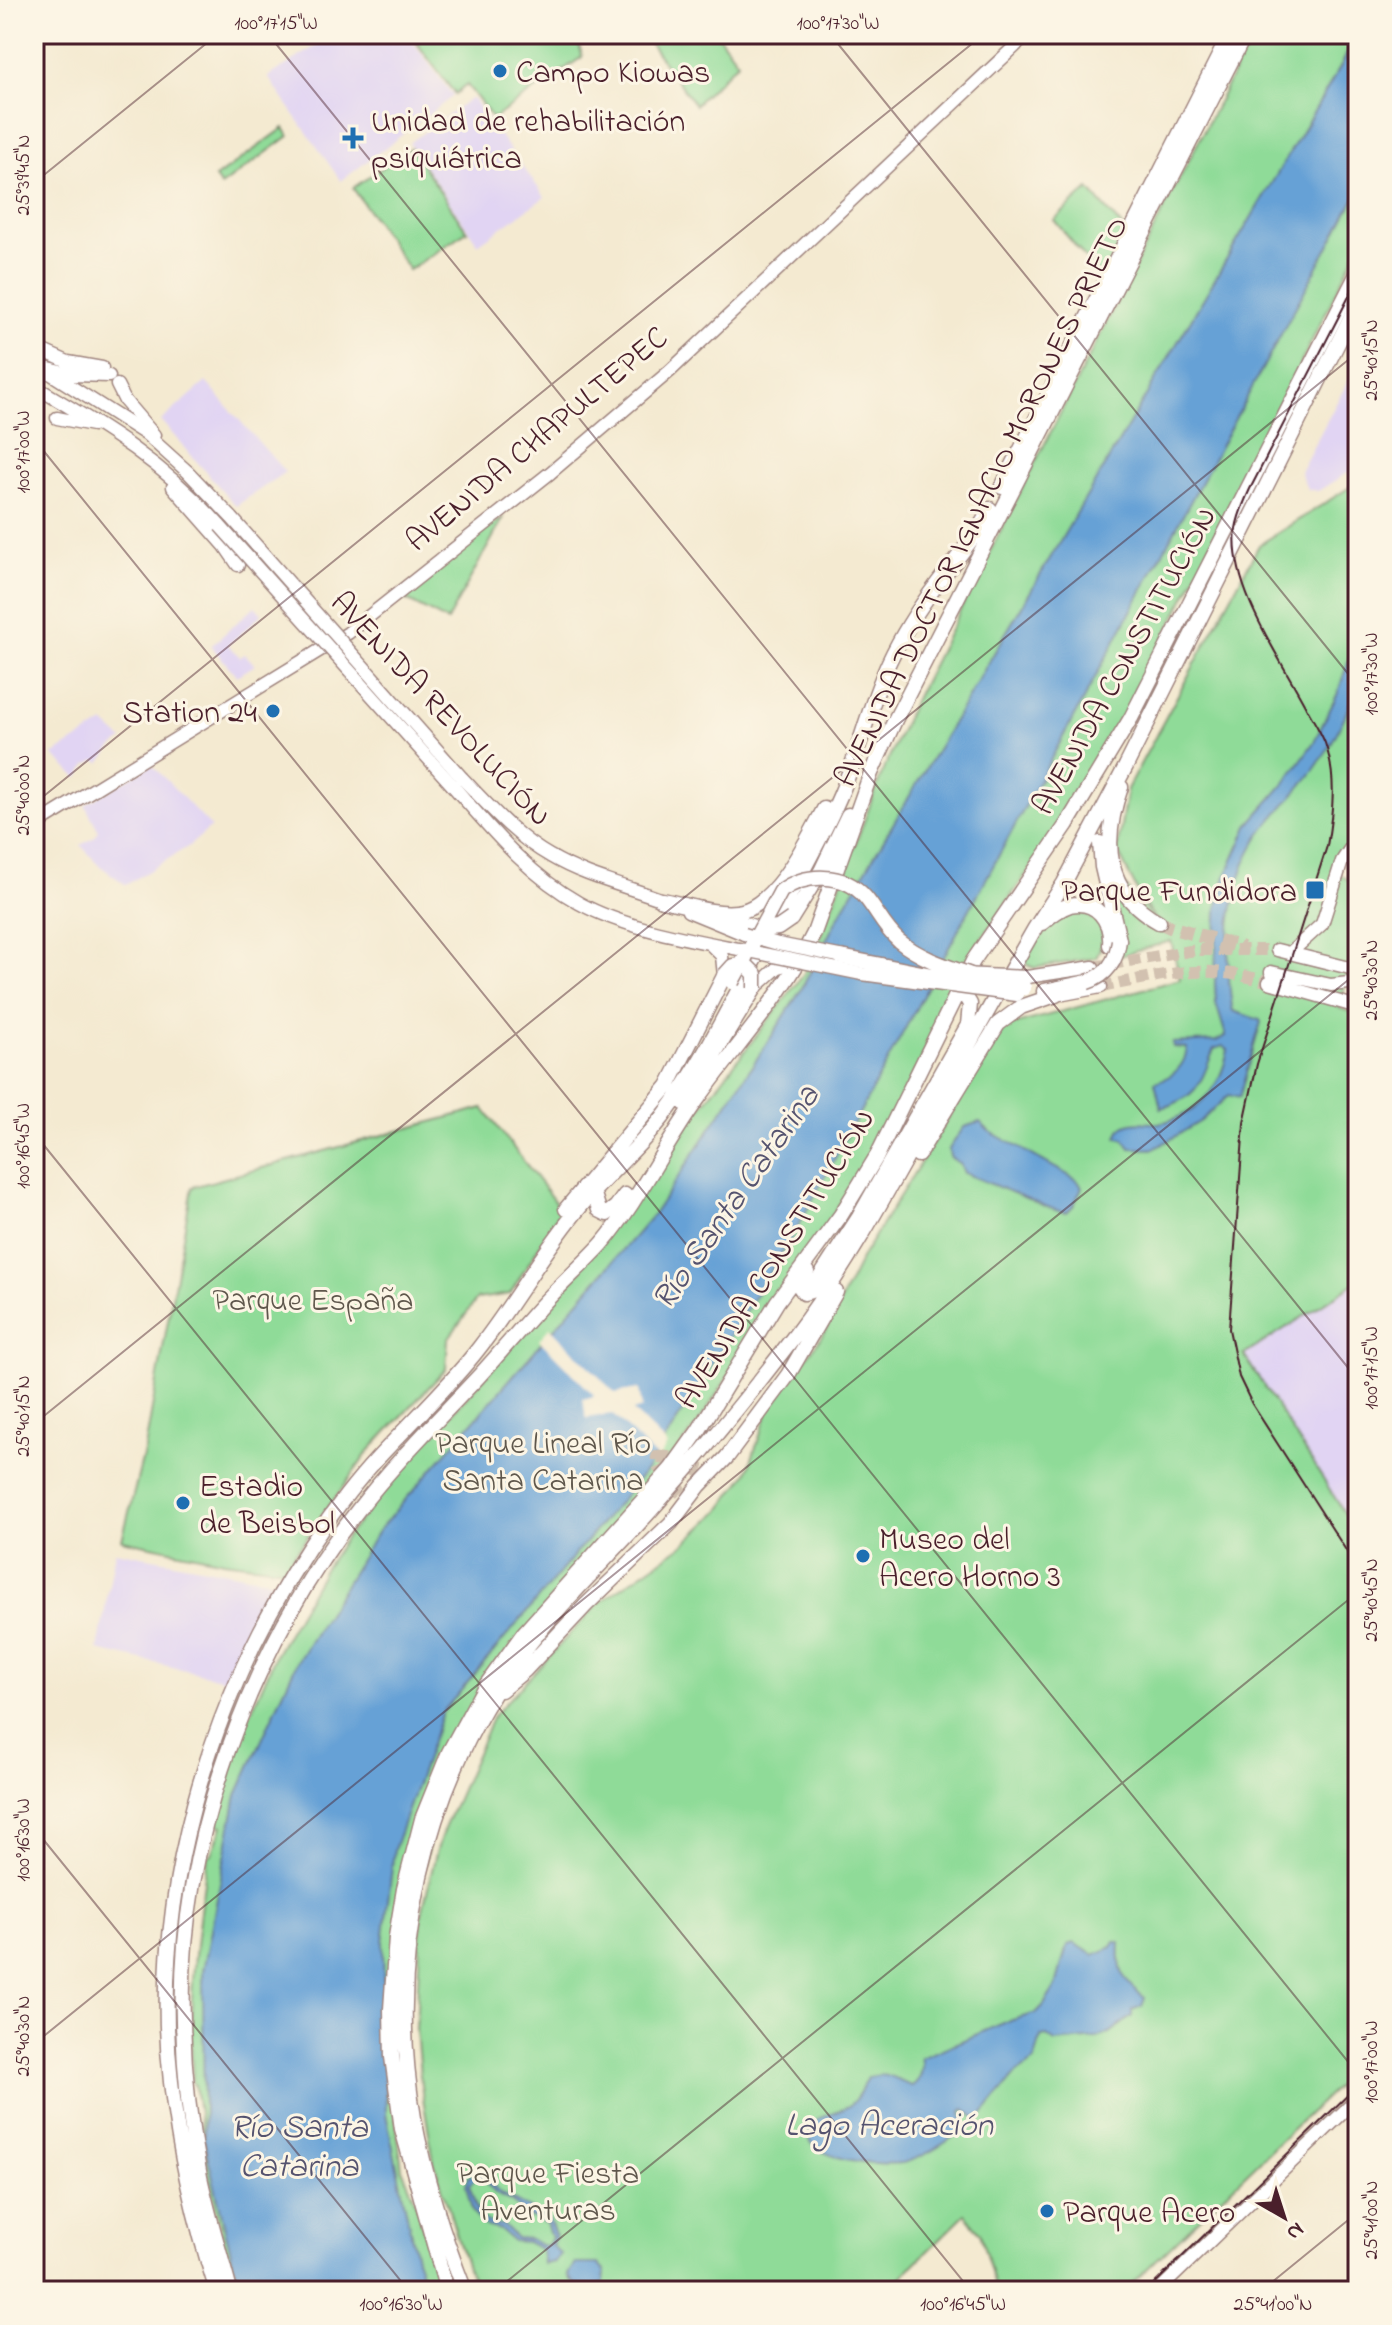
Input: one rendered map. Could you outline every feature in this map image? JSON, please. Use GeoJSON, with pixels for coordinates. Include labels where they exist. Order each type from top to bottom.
{"type":"FeatureCollection","features":[{"type":"Feature","properties":{"kind":"highway","name":"AVENIDA DOCTOR IGNACIO MORONES PRIETO"},"geometry":{"type":"LineString","coordinates":[[217,2291],[181,2151],[170,2079],[168,1983],[175,1901],[198,1793],[231,1696],[263,1625],[309,1548],[370,1466],[477,1351],[536,1270],[588,1190],[662,1117],[694,1068],[813,853],[839,798],[886,669],[902,636],[934,588],[972,541],[992,506],[1230,34]]}},
{"type":"Feature","properties":{"kind":"highway","name":"AVENIDA DOCTOR IGNACIO MORONES PRIETO"},"geometry":{"type":"LineString","coordinates":[[230,2291],[198,2161],[190,2105],[183,1998],[190,1914],[203,1836],[215,1791],[261,1670],[313,1572],[377,1486],[542,1305],[602,1244],[698,1099],[791,975],[814,933],[871,773],[959,591],[1245,34]]}},
{"type":"Feature","properties":{"kind":"highway","name":"AVENIDA CONSTITUCIÓN"},"geometry":{"type":"LineString","coordinates":[[447,2291],[407,2152],[392,2057],[391,2009],[396,1937],[409,1865],[422,1819],[454,1741],[497,1669],[546,1606],[671,1469],[699,1430],[777,1302],[841,1215],[877,1156],[973,961],[1089,790],[1149,682],[1358,272]]}},
{"type":"Feature","properties":{"kind":"highway"},"geometry":{"type":"LineString","coordinates":[[1333,353],[1358,281]]}},
{"type":"Feature","properties":{"kind":"highway","name":"AVENIDA CONSTITUCIÓN"},"geometry":{"type":"LineString","coordinates":[[465,2291],[440,2220],[413,2115],[406,2054],[406,1985],[413,1914],[428,1844],[451,1777],[494,1695],[531,1642],[658,1502],[794,1337],[850,1255],[1035,928],[1064,883],[1126,766],[1358,303]]}},
{"type":"Feature","properties":{"kind":"highway"},"geometry":{"type":"LineString","coordinates":[[959,591],[972,541]]}},
{"type":"Feature","properties":{"kind":"highway"},"geometry":{"type":"LineString","coordinates":[[1149,682],[1225,567]]}},
{"type":"Feature","properties":{"kind":"highway"},"geometry":{"type":"LineString","coordinates":[[662,900],[740,912],[768,897],[824,811],[854,743],[866,727]]}},
{"type":"Feature","properties":{"kind":"highway"},"geometry":{"type":"LineString","coordinates":[[1126,766],[1111,826],[1110,858],[1124,892],[1143,912],[1159,922]]}},
{"type":"Feature","properties":{"kind":"highway"},"geometry":{"type":"LineString","coordinates":[[704,908],[763,930],[778,928],[791,919],[821,871],[855,799],[871,773]]}},
{"type":"Feature","properties":{"kind":"highway"},"geometry":{"type":"LineString","coordinates":[[841,957],[967,982],[1023,989],[1099,978],[1115,958],[1101,858],[1100,832],[1108,799]]}},
{"type":"Feature","properties":{"kind":"highway"},"geometry":{"type":"LineString","coordinates":[[728,979],[733,966],[746,965],[755,974],[755,988],[616,1207],[607,1214],[603,1213],[588,1190],[668,1086],[728,979],[781,891],[791,884],[812,878],[830,878],[851,886],[865,897],[896,939],[936,963],[971,975]]}},
{"type":"Feature","properties":{"kind":"highway"},"geometry":{"type":"LineString","coordinates":[[1035,928],[1062,909],[1084,905],[1095,909],[1107,920],[1114,943]]}},
{"type":"Feature","properties":{"kind":"highway"},"geometry":{"type":"LineString","coordinates":[[877,1156],[851,1208],[800,1283],[802,1292],[811,1291],[859,1217],[968,1025],[970,1004],[960,988]]}},
{"type":"Feature","properties":{"kind":"highway"},"geometry":{"type":"LineString","coordinates":[[890,1189],[923,1148],[992,1032],[1021,1007],[1056,995]]}},
{"type":"Feature","properties":{"kind":"highway"},"geometry":{"type":"LineString","coordinates":[[494,1695],[525,1670],[562,1629],[671,1523],[683,1500],[699,1486],[708,1471],[740,1442],[788,1375],[841,1283],[850,1255]]}},
{"type":"Feature","properties":{"kind":"highway"},"geometry":{"type":"LineString","coordinates":[[658,1502],[706,1430],[736,1369]]}},
{"type":"Feature","properties":{"kind":"highway"},"geometry":{"type":"LineString","coordinates":[[203,1836],[210,1771],[208,1761]]}},
{"type":"Feature","properties":{"kind":"highway"},"geometry":{"type":"LineString","coordinates":[[175,1901],[200,1854]]}},
{"type":"Feature","properties":{"kind":"highway"},"geometry":{"type":"LineString","coordinates":[[196,2217],[198,2161]]}},
{"type":"Feature","properties":{"kind":"main road","name":"AVENIDA CHAPULTEPEC"},"geometry":{"type":"LineString","coordinates":[[34,816],[343,628],[547,468],[667,367],[1021,34]]}},
{"type":"Feature","properties":{"kind":"main road"},"geometry":{"type":"LineString","coordinates":[[34,826],[348,633],[550,473],[670,371],[1028,34]]}},
{"type":"Feature","properties":{"kind":"main road"},"geometry":{"type":"LineString","coordinates":[[34,347],[109,376],[159,445]]}},
{"type":"Feature","properties":{"kind":"main road"},"geometry":{"type":"LineString","coordinates":[[36,364],[66,374],[109,376]]}},
{"type":"Feature","properties":{"kind":"main road","name":"AVENIDA REVOLUCIÓN"},"geometry":{"type":"LineString","coordinates":[[36,364],[159,445],[232,518],[458,782],[517,857],[580,904],[628,922],[707,943],[795,961],[960,988],[1023,989]]}},
{"type":"Feature","properties":{"kind":"main road","name":"AVENIDA REVOLUCIÓN"},"geometry":{"type":"LineString","coordinates":[[34,386],[150,458],[178,482],[458,782],[551,857],[744,934],[841,957],[971,975],[1023,989]]}},
{"type":"Feature","properties":{"kind":"main road"},"geometry":{"type":"LineString","coordinates":[[57,418],[100,426]]}},
{"type":"Feature","properties":{"kind":"main road"},"geometry":{"type":"LineString","coordinates":[[150,458],[238,565]]}},
{"type":"Feature","properties":{"kind":"main road"},"geometry":{"type":"LineString","coordinates":[[51,816],[59,802]]}},
{"type":"Feature","properties":{"kind":"main road"},"geometry":{"type":"LineString","coordinates":[[1358,837],[1342,861],[1322,924],[1284,952],[1358,970]]}},
{"type":"Feature","properties":{"kind":"main road"},"geometry":{"type":"LineString","coordinates":[[707,943],[722,956],[728,979]]}},
{"type":"Feature","properties":{"kind":"main road"},"geometry":{"type":"LineString","coordinates":[[755,988],[768,973],[795,961]]}},
{"type":"Feature","properties":{"kind":"main road"},"geometry":{"type":"LineString","coordinates":[[1358,982],[1331,985],[1270,977],[1358,1007]]}},
{"type":"Feature","properties":{"kind":"main road"},"geometry":{"type":"LineString","coordinates":[[1023,989],[1056,995],[1091,978]]}},
{"type":"Feature","properties":{"kind":"main road"},"geometry":{"type":"LineString","coordinates":[[1158,2291],[1358,2098]]}},
{"type":"Feature","properties":{"kind":"shaded area","name":"Unidad de rehabilitación psiquiátrica"},"geometry":{"type":"Polygon","coordinates":[[[335,34],[407,34],[453,96],[341,181],[268,77],[335,34]]]}},
{"type":"Feature","properties":{"kind":"shaded area"},"geometry":{"type":"Polygon","coordinates":[[[472,98],[545,197],[478,244],[409,143],[472,98]]]}},
{"type":"Feature","properties":{"kind":"shaded area"},"geometry":{"type":"Polygon","coordinates":[[[1358,362],[1358,466],[1318,491],[1307,489],[1300,472],[1358,362]]]}},
{"type":"Feature","properties":{"kind":"shaded area"},"geometry":{"type":"Polygon","coordinates":[[[206,382],[285,472],[236,506],[161,421],[206,382]]]}},
{"type":"Feature","properties":{"kind":"shaded area"},"geometry":{"type":"Polygon","coordinates":[[[255,606],[262,614],[228,645],[240,657],[245,654],[255,665],[237,676],[211,646],[255,606]]]}},
{"type":"Feature","properties":{"kind":"shaded area"},"geometry":{"type":"Polygon","coordinates":[[[104,723],[123,740],[100,763],[96,760],[87,765],[78,778],[53,755],[104,723]]]}},
{"type":"Feature","properties":{"kind":"shaded area"},"geometry":{"type":"Polygon","coordinates":[[[152,765],[211,827],[189,846],[126,885],[99,865],[81,845],[99,831],[85,805],[152,765]]]}},
{"type":"Feature","properties":{"kind":"shaded area"},"geometry":{"type":"Polygon","coordinates":[[[1358,1281],[1358,1534],[1244,1355],[1358,1281]]]}},
{"type":"Feature","properties":{"kind":"shaded area"},"geometry":{"type":"Polygon","coordinates":[[[115,1551],[285,1583],[234,1681],[98,1650],[115,1551]]]}},
{"type":"Feature","properties":{"kind":"green space","name":"Campo Kiowas"},"geometry":{"type":"Polygon","coordinates":[[[410,34],[577,34],[582,57],[493,119],[467,85],[455,94],[410,34]]]}},
{"type":"Feature","properties":{"kind":"green space"},"geometry":{"type":"Polygon","coordinates":[[[643,34],[717,34],[738,62],[695,105],[643,34]]]}},
{"type":"Feature","properties":{"kind":"green space","name":"Río Santa Catarina"},"geometry":{"type":"Polygon","coordinates":[[[1253,34],[1358,34],[1358,248],[1264,431],[1250,468],[1157,653],[1137,684],[1125,717],[1093,778],[976,947],[885,1134],[695,1428],[447,1746],[388,2060],[402,2169],[414,2197],[441,2291],[235,2291],[207,2170],[193,2084],[191,2027],[194,1970],[208,1856],[212,1854],[222,1826],[215,1823],[245,1726],[276,1654],[346,1537],[407,1462],[534,1323],[804,974],[911,707],[1253,34]]]}},
{"type":"Feature","properties":{"kind":"green space"},"geometry":{"type":"Polygon","coordinates":[[[284,128],[289,136],[221,186],[215,178],[284,128]]]}},
{"type":"Feature","properties":{"kind":"green space"},"geometry":{"type":"Polygon","coordinates":[[[411,148],[467,231],[409,270],[353,188],[411,148]]]}},
{"type":"Feature","properties":{"kind":"green space"},"geometry":{"type":"Polygon","coordinates":[[[1089,189],[1129,235],[1105,282],[1054,220],[1089,189]]]}},
{"type":"Feature","properties":{"kind":"green space","name":"Parque Fundidora"},"geometry":{"type":"Polygon","coordinates":[[[1358,482],[1358,828],[1333,870],[1358,886],[1358,956],[1352,961],[1339,1008],[1358,1014],[1358,1281],[1244,1355],[1358,1534],[1358,2066],[1124,2291],[999,2291],[980,2233],[965,2214],[887,2291],[786,2291],[781,2284],[772,2291],[477,2291],[434,2162],[421,2086],[416,2030],[421,1917],[436,1853],[493,1716],[598,1604],[683,1545],[721,1509],[747,1473],[768,1412],[826,1330],[863,1255],[1005,1027],[1180,979],[1171,941],[1120,956],[1107,866],[1160,925],[1142,901],[1117,850],[1127,789],[1259,545],[1358,482]]]}},
{"type":"Feature","properties":{"kind":"green space"},"geometry":{"type":"Polygon","coordinates":[[[504,517],[447,621],[397,595],[504,517]]]}},
{"type":"Feature","properties":{"kind":"green space"},"geometry":{"type":"Polygon","coordinates":[[[1070,913],[1089,916],[1100,925],[1102,940],[1096,958],[1034,968],[1027,965],[1025,959],[1044,932],[1070,913]]]}},
{"type":"Feature","properties":{"kind":"green space","name":"Parque España"},"geometry":{"type":"Polygon","coordinates":[[[483,1108],[561,1210],[510,1294],[477,1299],[448,1339],[446,1369],[369,1451],[284,1569],[224,1561],[122,1540],[145,1448],[192,1187],[483,1108]]]}},
{"type":"Feature","properties":{"kind":"water","name":"Río Santa Catarina"},"geometry":{"type":"Polygon","coordinates":[[[1356,34],[1358,192],[795,1232],[647,1469],[442,1713],[394,1850],[383,1943],[386,2114],[416,2258],[427,2291],[240,2291],[204,2141],[203,1971],[237,1795],[297,1662],[378,1531],[653,1215],[768,1042],[801,990],[837,919],[1342,64],[1356,34]]]}},
{"type":"Feature","properties":{"kind":"water"},"geometry":{"type":"Polygon","coordinates":[[[1358,632],[1358,675],[1345,716],[1316,768],[1260,835],[1249,854],[1235,896],[1228,964],[1232,1007],[1233,1011],[1261,1022],[1239,1098],[1229,1095],[1201,1121],[1154,1149],[1130,1148],[1124,1139],[1117,1138],[1124,1126],[1136,1122],[1159,1123],[1186,1114],[1206,1098],[1220,1076],[1228,1050],[1223,1046],[1214,1049],[1202,1079],[1191,1093],[1161,1108],[1155,1082],[1177,1070],[1184,1061],[1187,1048],[1173,1047],[1172,1043],[1216,1041],[1226,1036],[1216,1003],[1215,984],[1217,909],[1226,876],[1249,824],[1285,783],[1314,742],[1337,695],[1358,632]]]}},
{"type":"Feature","properties":{"kind":"water"},"geometry":{"type":"Polygon","coordinates":[[[980,1122],[989,1131],[1077,1180],[1082,1187],[1074,1205],[1067,1212],[1055,1210],[964,1173],[960,1164],[950,1157],[949,1149],[964,1127],[980,1122]]]}},
{"type":"Feature","properties":{"kind":"water","name":"Lago Aceración"},"geometry":{"type":"Polygon","coordinates":[[[1115,1942],[1120,1942],[1121,1968],[1126,1981],[1145,1998],[1142,2006],[1132,2010],[1132,2016],[1110,2033],[1097,2038],[1055,2042],[1047,2036],[1041,2037],[1035,2060],[1016,2074],[983,2114],[976,2118],[965,2109],[962,2111],[964,2125],[960,2132],[941,2145],[906,2162],[882,2163],[831,2155],[818,2149],[811,2140],[813,2124],[851,2104],[868,2078],[886,2076],[912,2086],[921,2074],[921,2058],[1006,2022],[1036,2013],[1056,1986],[1067,1945],[1074,1943],[1094,1955],[1112,1947],[1115,1942]]]}},
{"type":"Feature","properties":{"kind":"water"},"geometry":{"type":"Polygon","coordinates":[[[475,2173],[483,2174],[499,2192],[549,2220],[555,2235],[552,2246],[561,2254],[554,2262],[543,2264],[542,2250],[527,2242],[513,2241],[500,2230],[479,2221],[472,2210],[466,2186],[469,2177],[475,2173]],[[476,2177],[469,2186],[482,2218],[503,2225],[516,2238],[547,2245],[551,2238],[546,2223],[528,2216],[512,2202],[496,2194],[482,2178],[476,2177]]]}},
{"type":"Feature","properties":{"kind":"water"},"geometry":{"type":"Polygon","coordinates":[[[576,2264],[598,2264],[605,2272],[604,2282],[594,2286],[574,2283],[568,2274],[576,2264]]]}},
{"type":"Feature","properties":{"kind":"pier"},"geometry":{"type":"Polygon","coordinates":[[[550,1327],[615,1393],[639,1389],[642,1408],[633,1411],[667,1445],[658,1459],[612,1414],[586,1418],[583,1399],[595,1396],[539,1340],[550,1327]]]}},
{"type":"Feature","properties":{"kind":"tunnel"},"geometry":{"type":"LineString","coordinates":[[1159,922],[1243,948]]}},
{"type":"Feature","properties":{"kind":"tunnel"},"geometry":{"type":"LineString","coordinates":[[1093,967],[1196,950],[1277,950]]}},
{"type":"Feature","properties":{"kind":"tunnel"},"geometry":{"type":"LineString","coordinates":[[1101,987],[1185,972],[1224,973],[1269,982]]}},
{"type":"Feature","properties":{"kind":"tunnel"},"geometry":{"type":"LineString","coordinates":[[682,1493],[662,1472],[658,1457],[702,1471]]}},
{"type":"Feature","properties":{"kind":"railway"},"geometry":{"type":"LineString","coordinates":[[1358,279],[1250,489],[1236,529],[1240,574],[1248,597],[1323,738],[1329,756],[1333,794],[1327,846],[1257,1064],[1244,1123],[1229,1329],[1239,1377],[1252,1404],[1358,1569]]}},
{"type":"Feature","properties":{"kind":"railway"},"geometry":{"type":"LineString","coordinates":[[1147,2291],[1358,2085]]}},
{"type":"Feature","properties":{"kind":"place","name":"Campo Kiowas"},"geometry":{"type":"Point","coordinates":[500,71]}},
{"type":"Feature","properties":{"kind":"place","name":"Unidad de rehabilitación psiquiátrica"},"geometry":{"type":"Point","coordinates":[353,138]}},
{"type":"Feature","properties":{"kind":"place","name":"Station 24"},"geometry":{"type":"Point","coordinates":[273,711]}},
{"type":"Feature","properties":{"kind":"place","name":"Parque Fundidora"},"geometry":{"type":"Point","coordinates":[1315,890]}},
{"type":"Feature","properties":{"kind":"place","name":"Estadio de Beisbol"},"geometry":{"type":"Point","coordinates":[183,1503]}},
{"type":"Feature","properties":{"kind":"place","name":"Museo del Acero Horno 3"},"geometry":{"type":"Point","coordinates":[863,1556]}},
{"type":"Feature","properties":{"kind":"place","name":"Parque Acero"},"geometry":{"type":"Point","coordinates":[1047,2211]}},
{"type":"Feature","properties":{"kind":"park label","name":"Parque Lineal Río Santa Catarina"},"geometry":{"type":"Point","coordinates":[543,1460]}},
{"type":"Feature","properties":{"kind":"park label","name":"Parque Fiesta Aventuras"},"geometry":{"type":"Point","coordinates":[548,2190]}}]}
